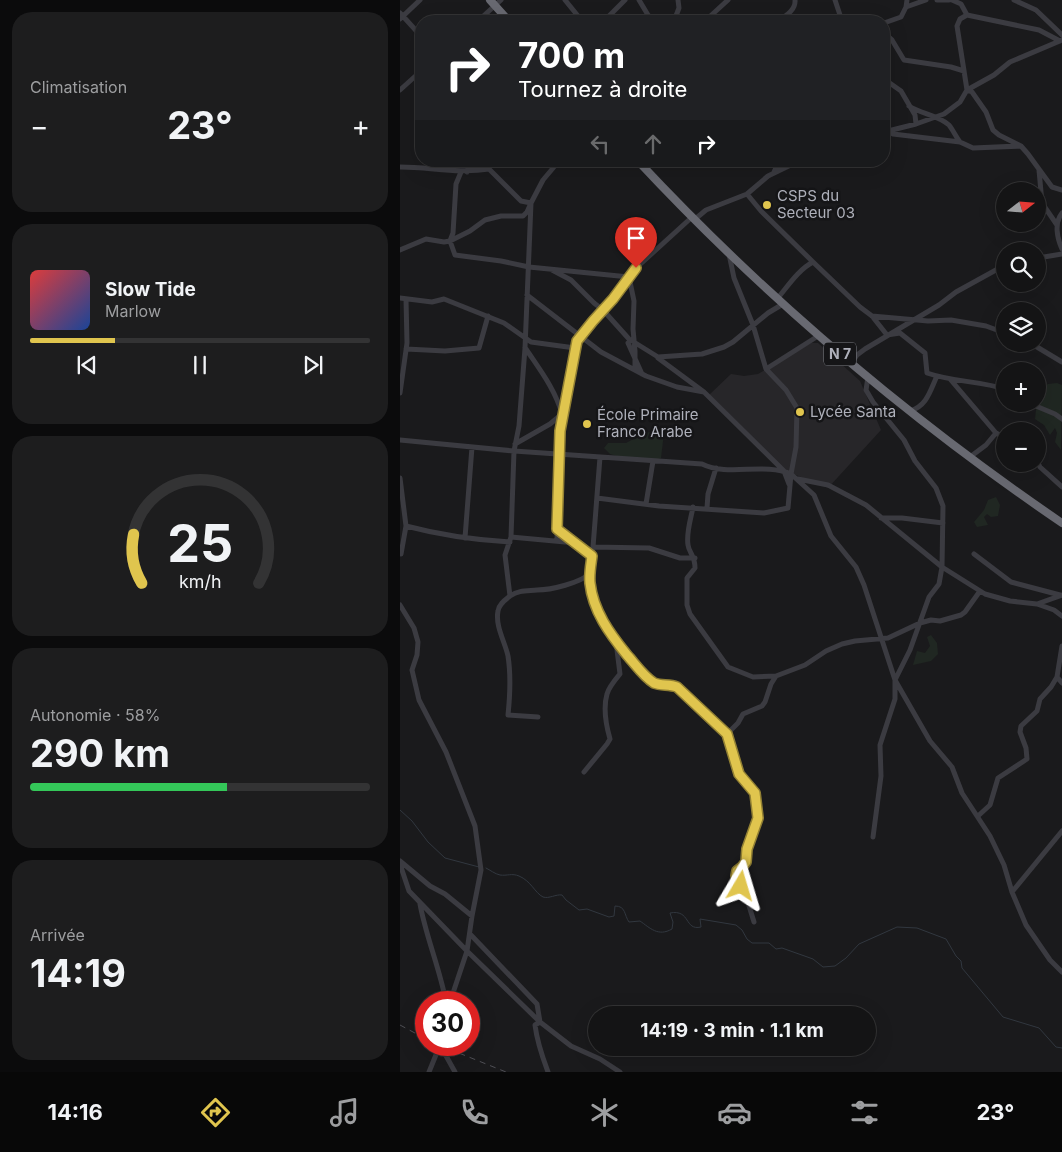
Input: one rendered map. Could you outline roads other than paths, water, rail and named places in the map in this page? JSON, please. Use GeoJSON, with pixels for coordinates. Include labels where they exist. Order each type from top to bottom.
{"type":"FeatureCollection","features":[{"type":"Feature","properties":{"kind":"highway"},"geometry":{"type":"LineString","coordinates":[[495,2],[505,15]]}},
{"type":"Feature","properties":{"kind":"highway","name":"N 7"},"geometry":{"type":"LineString","coordinates":[[646,167],[692,219],[818,336],[970,457],[1062,523]]}},
{"type":"Feature","properties":{"kind":"street"},"geometry":{"type":"LineString","coordinates":[[415,30],[401,16],[420,0]]}},
{"type":"Feature","properties":{"kind":"street"},"geometry":{"type":"LineString","coordinates":[[567,0],[577,15]]}},
{"type":"Feature","properties":{"kind":"street"},"geometry":{"type":"LineString","coordinates":[[610,15],[625,0]]}},
{"type":"Feature","properties":{"kind":"street"},"geometry":{"type":"LineString","coordinates":[[639,0],[648,15]]}},
{"type":"Feature","properties":{"kind":"street"},"geometry":{"type":"LineString","coordinates":[[676,15],[679,8],[678,0]]}},
{"type":"Feature","properties":{"kind":"street"},"geometry":{"type":"LineString","coordinates":[[712,15],[728,0]]}},
{"type":"Feature","properties":{"kind":"street"},"geometry":{"type":"LineString","coordinates":[[786,15],[795,4],[795,0]]}},
{"type":"Feature","properties":{"kind":"street"},"geometry":{"type":"LineString","coordinates":[[835,0],[840,15]]}},
{"type":"Feature","properties":{"kind":"street"},"geometry":{"type":"LineString","coordinates":[[890,21],[901,17],[907,0]]}},
{"type":"Feature","properties":{"kind":"street"},"geometry":{"type":"LineString","coordinates":[[906,7],[926,0]]}},
{"type":"Feature","properties":{"kind":"street"},"geometry":{"type":"LineString","coordinates":[[937,0],[950,0],[962,4],[967,15]]}},
{"type":"Feature","properties":{"kind":"street"},"geometry":{"type":"LineString","coordinates":[[1014,0],[1036,10],[1062,35]]}},
{"type":"Feature","properties":{"kind":"street"},"geometry":{"type":"LineString","coordinates":[[483,15],[495,2]]}},
{"type":"Feature","properties":{"kind":"street"},"geometry":{"type":"LineString","coordinates":[[967,90],[957,26],[960,19],[967,15],[1039,30],[1061,40]]}},
{"type":"Feature","properties":{"kind":"street"},"geometry":{"type":"LineString","coordinates":[[890,38],[904,60],[951,67],[964,71]]}},
{"type":"Feature","properties":{"kind":"street"},"geometry":{"type":"LineString","coordinates":[[890,131],[944,114],[960,102],[967,90],[994,75],[1010,62],[1061,40]]}},
{"type":"Feature","properties":{"kind":"street"},"geometry":{"type":"LineString","coordinates":[[400,90],[415,76]]}},
{"type":"Feature","properties":{"kind":"street"},"geometry":{"type":"LineString","coordinates":[[890,83],[901,91],[915,116],[916,124]]}},
{"type":"Feature","properties":{"kind":"street"},"geometry":{"type":"LineString","coordinates":[[967,90],[972,92],[986,112],[993,130],[1021,146],[1052,187],[1062,190]]}},
{"type":"Feature","properties":{"kind":"street"},"geometry":{"type":"LineString","coordinates":[[909,106],[917,111],[936,117],[949,125],[960,142]]}},
{"type":"Feature","properties":{"kind":"street"},"geometry":{"type":"LineString","coordinates":[[890,133],[960,142],[973,148],[1021,146]]}},
{"type":"Feature","properties":{"kind":"street"},"geometry":{"type":"LineString","coordinates":[[400,167],[421,167],[464,172],[489,169]]}},
{"type":"Feature","properties":{"kind":"street"},"geometry":{"type":"LineString","coordinates":[[467,167],[456,184],[453,233],[450,240],[455,255],[529,267],[629,277]]}},
{"type":"Feature","properties":{"kind":"street"},"geometry":{"type":"LineString","coordinates":[[487,167],[521,201],[531,204]]}},
{"type":"Feature","properties":{"kind":"street"},"geometry":{"type":"LineString","coordinates":[[400,250],[426,239],[444,242],[450,240],[470,231],[485,220],[501,216],[523,216],[543,180],[554,167]]}},
{"type":"Feature","properties":{"kind":"street"},"geometry":{"type":"LineString","coordinates":[[773,173],[776,167]]}},
{"type":"Feature","properties":{"kind":"street"},"geometry":{"type":"LineString","coordinates":[[557,541],[560,431],[562,414],[580,335],[603,310],[636,268],[692,219],[706,210],[746,194],[773,173],[786,167]]}},
{"type":"Feature","properties":{"kind":"street"},"geometry":{"type":"LineString","coordinates":[[1038,168],[1042,203],[1057,225]]}},
{"type":"Feature","properties":{"kind":"street"},"geometry":{"type":"LineString","coordinates":[[746,194],[813,262],[872,316],[887,335]]}},
{"type":"Feature","properties":{"kind":"street"},"geometry":{"type":"LineString","coordinates":[[510,596],[505,555],[511,539],[514,450],[519,426],[526,348],[531,204]]}},
{"type":"Feature","properties":{"kind":"street"},"geometry":{"type":"LineString","coordinates":[[1062,213],[1058,218],[1057,225],[1062,249]]}},
{"type":"Feature","properties":{"kind":"street"},"geometry":{"type":"LineString","coordinates":[[597,498],[646,504],[764,513],[788,508],[796,447],[797,408],[786,390],[766,369],[753,324],[734,278],[728,253]]}},
{"type":"Feature","properties":{"kind":"street"},"geometry":{"type":"LineString","coordinates":[[1046,257],[1062,254]]}},
{"type":"Feature","properties":{"kind":"street"},"geometry":{"type":"LineString","coordinates":[[658,357],[702,354],[733,342],[780,301],[794,278],[813,262]]}},
{"type":"Feature","properties":{"kind":"street"},"geometry":{"type":"LineString","coordinates":[[548,268],[571,280],[603,310],[629,339],[658,357],[704,392],[784,471],[790,486]]}},
{"type":"Feature","properties":{"kind":"street"},"geometry":{"type":"LineString","coordinates":[[851,364],[865,349],[939,305],[956,292],[996,270]]}},
{"type":"Feature","properties":{"kind":"street"},"geometry":{"type":"LineString","coordinates":[[629,277],[634,301],[635,370]]}},
{"type":"Feature","properties":{"kind":"street"},"geometry":{"type":"LineString","coordinates":[[527,295],[541,308],[580,335],[600,352],[642,374],[677,387],[704,392]]}},
{"type":"Feature","properties":{"kind":"street"},"geometry":{"type":"LineString","coordinates":[[400,393],[406,349],[403,298],[432,302],[444,299],[504,323],[531,342],[576,348]]}},
{"type":"Feature","properties":{"kind":"street"},"geometry":{"type":"LineString","coordinates":[[406,349],[445,351],[479,348],[488,316]]}},
{"type":"Feature","properties":{"kind":"street"},"geometry":{"type":"LineString","coordinates":[[872,316],[928,321],[951,320],[996,330]]}},
{"type":"Feature","properties":{"kind":"street"},"geometry":{"type":"LineString","coordinates":[[887,335],[900,333],[926,353],[927,373],[996,387]]}},
{"type":"Feature","properties":{"kind":"street"},"geometry":{"type":"LineString","coordinates":[[766,369],[818,336]]}},
{"type":"Feature","properties":{"kind":"street"},"geometry":{"type":"LineString","coordinates":[[628,343],[642,374]]}},
{"type":"Feature","properties":{"kind":"street"},"geometry":{"type":"LineString","coordinates":[[526,348],[558,399],[562,414]]}},
{"type":"Feature","properties":{"kind":"street"},"geometry":{"type":"LineString","coordinates":[[1045,352],[1062,362]]}},
{"type":"Feature","properties":{"kind":"street"},"geometry":{"type":"LineString","coordinates":[[910,411],[919,408],[924,403],[937,376]]}},
{"type":"Feature","properties":{"kind":"street"},"geometry":{"type":"LineString","coordinates":[[868,377],[866,390],[873,402],[904,440],[915,461],[936,488],[943,506],[942,567],[938,584],[929,597],[910,650],[895,680],[895,699],[880,745],[881,776],[872,837]]}},
{"type":"Feature","properties":{"kind":"street"},"geometry":{"type":"LineString","coordinates":[[950,379],[996,433],[986,446],[970,457]]}},
{"type":"Feature","properties":{"kind":"street"},"geometry":{"type":"LineString","coordinates":[[1046,410],[1062,419]]}},
{"type":"Feature","properties":{"kind":"street"},"geometry":{"type":"LineString","coordinates":[[515,444],[550,424],[562,414]]}},
{"type":"Feature","properties":{"kind":"street"},"geometry":{"type":"LineString","coordinates":[[400,440],[702,464],[716,468],[784,471],[798,479],[814,495],[830,534],[856,568],[864,585],[895,680],[930,741],[952,767],[962,793],[978,816],[1004,865],[1012,892],[1026,925],[1050,960],[1062,972]]}},
{"type":"Feature","properties":{"kind":"street"},"geometry":{"type":"LineString","coordinates":[[465,538],[472,447]]}},
{"type":"Feature","properties":{"kind":"street"},"geometry":{"type":"LineString","coordinates":[[600,457],[590,573],[590,583],[596,605],[616,641],[644,676],[658,685],[670,684],[677,687],[727,734],[739,774],[755,793],[757,804],[758,818],[747,849],[746,862],[737,871],[736,876],[746,896],[754,922]]}},
{"type":"Feature","properties":{"kind":"street"},"geometry":{"type":"LineString","coordinates":[[646,504],[653,461]]}},
{"type":"Feature","properties":{"kind":"street"},"geometry":{"type":"LineString","coordinates":[[706,508],[716,468]]}},
{"type":"Feature","properties":{"kind":"street"},"geometry":{"type":"LineString","coordinates":[[1046,472],[1062,487]]}},
{"type":"Feature","properties":{"kind":"street"},"geometry":{"type":"LineString","coordinates":[[400,478],[406,526],[401,554]]}},
{"type":"Feature","properties":{"kind":"street"},"geometry":{"type":"LineString","coordinates":[[798,479],[828,485],[866,505],[942,567],[984,594],[1010,601],[1037,604],[1054,610],[1062,616]]}},
{"type":"Feature","properties":{"kind":"street"},"geometry":{"type":"LineString","coordinates":[[693,507],[688,548],[695,558],[696,568],[686,581],[687,606],[728,667],[753,677],[776,676],[805,665],[826,651],[842,644],[888,638],[920,623],[931,620],[940,621],[961,615],[980,591]]}},
{"type":"Feature","properties":{"kind":"street"},"geometry":{"type":"LineString","coordinates":[[881,518],[902,518],[943,523]]}},
{"type":"Feature","properties":{"kind":"street"},"geometry":{"type":"LineString","coordinates":[[406,526],[465,538],[576,543]]}},
{"type":"Feature","properties":{"kind":"street"},"geometry":{"type":"LineString","coordinates":[[557,529],[592,556]]}},
{"type":"Feature","properties":{"kind":"street"},"geometry":{"type":"LineString","coordinates":[[593,546],[649,548],[680,558],[695,558]]}},
{"type":"Feature","properties":{"kind":"street"},"geometry":{"type":"LineString","coordinates":[[974,554],[1010,582],[1061,595]]}},
{"type":"Feature","properties":{"kind":"street"},"geometry":{"type":"LineString","coordinates":[[538,717],[508,714],[510,693],[508,656],[497,612],[500,604],[516,592],[537,590],[575,582],[586,578],[590,573]]}},
{"type":"Feature","properties":{"kind":"street"},"geometry":{"type":"LineString","coordinates":[[1037,604],[1061,595]]}},
{"type":"Feature","properties":{"kind":"street"},"geometry":{"type":"LineString","coordinates":[[400,605],[414,628],[418,642],[417,655],[412,670],[419,700],[446,752],[475,826],[481,870],[467,951],[454,991]]}},
{"type":"Feature","properties":{"kind":"street"},"geometry":{"type":"LineString","coordinates":[[584,772],[608,744],[610,738],[606,724],[606,698],[607,692],[620,674],[616,641]]}},
{"type":"Feature","properties":{"kind":"street"},"geometry":{"type":"LineString","coordinates":[[978,816],[990,805],[998,778],[1026,759],[1026,748],[1020,732],[1020,726],[1037,711],[1040,699],[1057,677],[1062,646]]}},
{"type":"Feature","properties":{"kind":"street"},"geometry":{"type":"LineString","coordinates":[[727,734],[738,724],[743,714],[762,706],[766,702],[771,684],[776,676]]}},
{"type":"Feature","properties":{"kind":"street"},"geometry":{"type":"LineString","coordinates":[[1057,677],[1062,683]]}},
{"type":"Feature","properties":{"kind":"street"},"geometry":{"type":"LineString","coordinates":[[1012,892],[1062,831]]}},
{"type":"Feature","properties":{"kind":"street"},"geometry":{"type":"LineString","coordinates":[[400,862],[472,916]]}},
{"type":"Feature","properties":{"kind":"street"},"geometry":{"type":"LineString","coordinates":[[400,862],[409,891],[540,1022],[571,1046],[600,1059],[620,1072]]}},
{"type":"Feature","properties":{"kind":"street"},"geometry":{"type":"LineString","coordinates":[[420,903],[443,991]]}},
{"type":"Feature","properties":{"kind":"street"},"geometry":{"type":"LineString","coordinates":[[470,934],[537,1004],[540,1022]]}},
{"type":"Feature","properties":{"kind":"street"},"geometry":{"type":"LineString","coordinates":[[540,1022],[535,1025],[536,1035],[548,1072]]}},
{"type":"Feature","properties":{"kind":"street"},"geometry":{"type":"LineString","coordinates":[[429,1072],[436,1056]]}},
{"type":"Feature","properties":{"kind":"street"},"geometry":{"type":"LineString","coordinates":[[446,1056],[455,1072]]}},
{"type":"Feature","properties":{"kind":"waterway"},"geometry":{"type":"LineString","coordinates":[[400,810],[445,858],[479,867]]}},
{"type":"Feature","properties":{"kind":"waterway"},"geometry":{"type":"LineString","coordinates":[[486,868],[500,875],[519,876],[527,881],[543,897],[562,895],[579,910],[587,909],[609,917],[614,916],[615,906],[619,906],[623,909],[629,922],[640,921],[658,932],[672,929],[673,922],[670,913],[681,914],[692,926],[696,927],[701,927],[700,919],[736,925],[752,943],[769,943],[776,949],[782,948],[813,959],[823,967],[835,966],[846,958],[859,944],[897,927],[917,928],[946,939],[961,961],[962,968],[1003,1017],[1039,1028],[1056,1047],[1062,1048]]}},
{"type":"Feature","properties":{"kind":"railway"},"geometry":{"type":"LineString","coordinates":[[400,1025],[415,1033]]}},
{"type":"Feature","properties":{"kind":"railway"},"geometry":{"type":"LineString","coordinates":[[466,1056],[506,1072]]}},
{"type":"Feature","properties":{"kind":"place","name":"CSPS du Secteur 03"},"geometry":{"type":"Point","coordinates":[767,205]}},
{"type":"Feature","properties":{"kind":"place","name":"Lycée Santa"},"geometry":{"type":"Point","coordinates":[800,412]}},
{"type":"Feature","properties":{"kind":"place","name":"École Primaire Franco Arabe"},"geometry":{"type":"Point","coordinates":[587,424]}}]}
